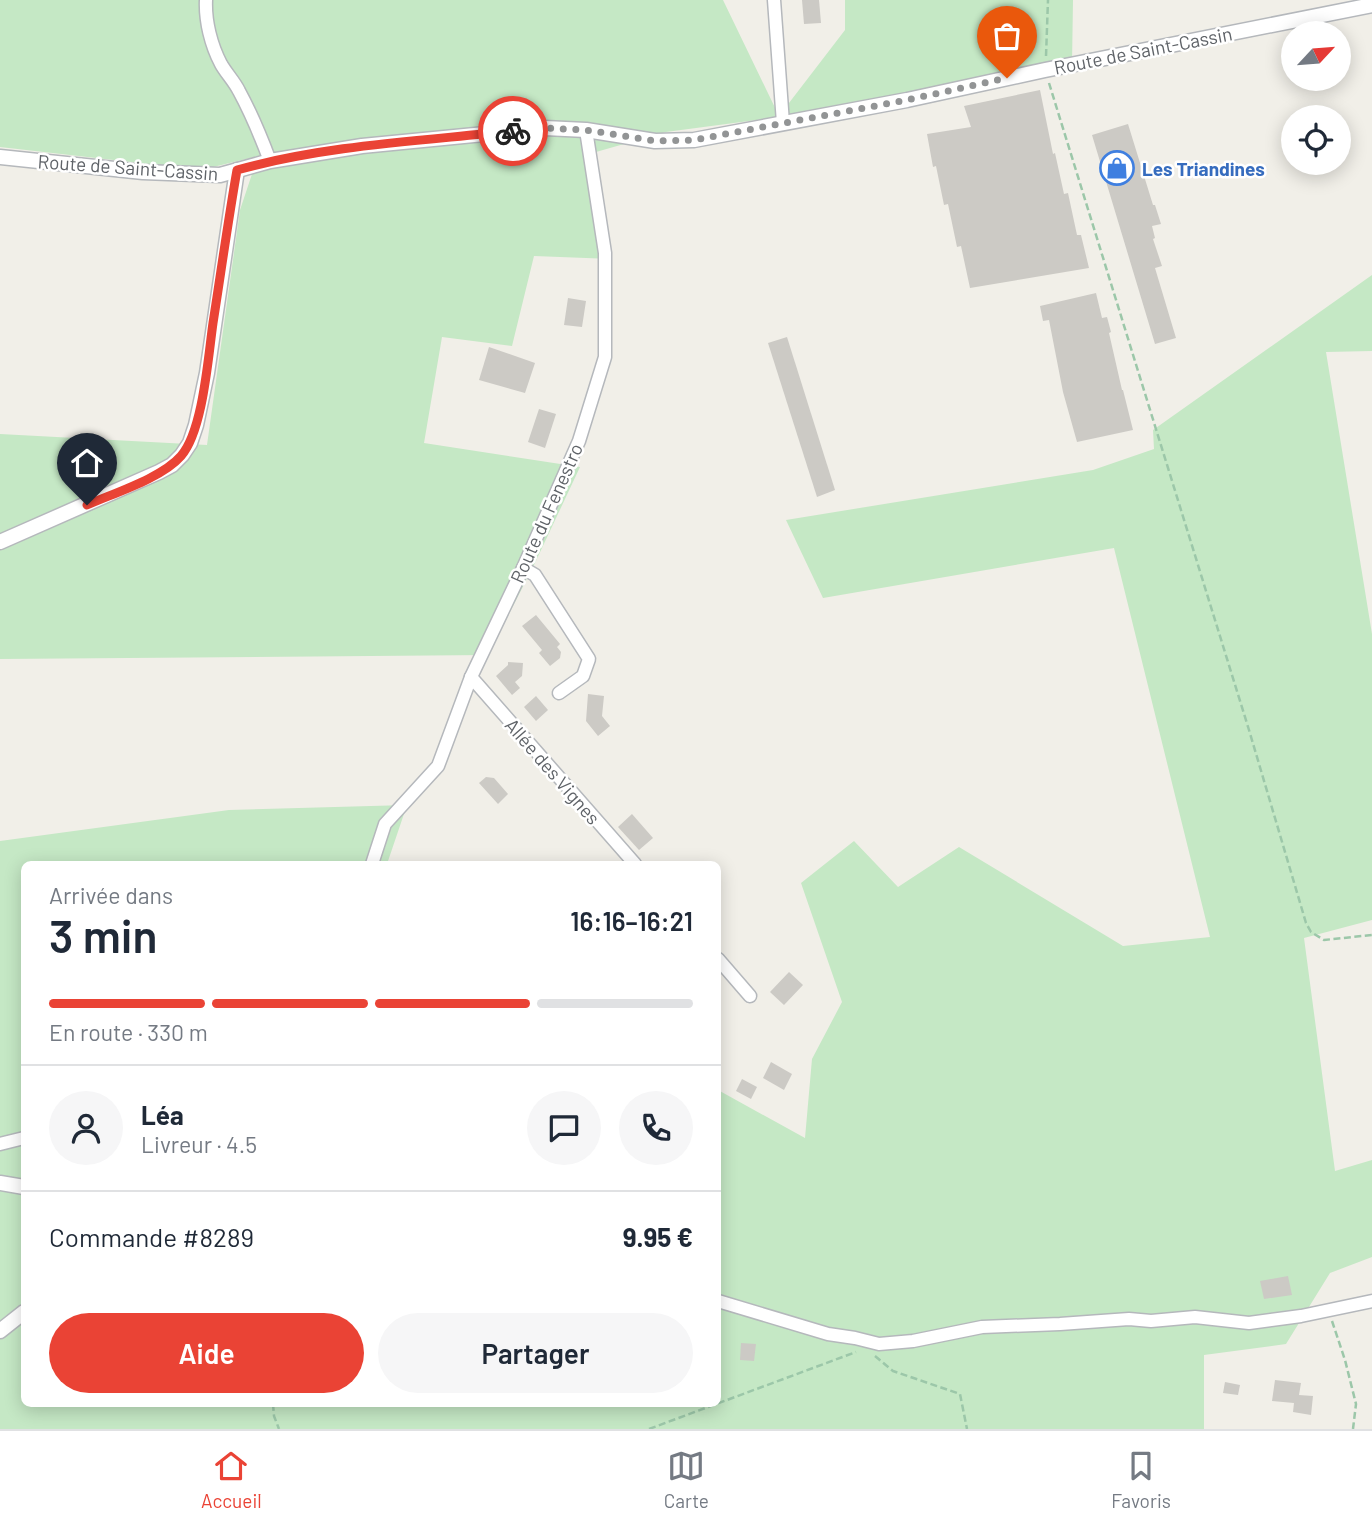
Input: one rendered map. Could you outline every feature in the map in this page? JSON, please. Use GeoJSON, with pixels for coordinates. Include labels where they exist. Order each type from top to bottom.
{"type":"FeatureCollection","features":[{"type":"Feature","properties":{"kind":"street"},"geometry":{"type":"LineString","coordinates":[[206,0],[210,33],[221,64],[237,86],[251,113],[270,161]]}},
{"type":"Feature","properties":{"kind":"street"},"geometry":{"type":"LineString","coordinates":[[774,0],[783,123]]}},
{"type":"Feature","properties":{"kind":"street","name":"Route de Saint-Cassin"},"geometry":{"type":"LineString","coordinates":[[0,158],[143,172],[220,176],[270,161],[362,146],[545,128],[586,130],[655,141],[694,140],[907,100],[1372,5]]}},
{"type":"Feature","properties":{"kind":"street","name":"Route du Fenestro"},"geometry":{"type":"LineString","coordinates":[[373,861],[386,824],[438,766],[471,677],[579,441],[605,357],[605,253],[586,130]]}},
{"type":"Feature","properties":{"kind":"street"},"geometry":{"type":"LineString","coordinates":[[0,542],[159,472],[172,465],[190,443],[206,373],[237,170]]}},
{"type":"Feature","properties":{"kind":"street"},"geometry":{"type":"LineString","coordinates":[[523,568],[535,575],[590,659],[583,676],[559,693]]}},
{"type":"Feature","properties":{"kind":"street","name":"Allée des Vignes"},"geometry":{"type":"LineString","coordinates":[[471,677],[632,861]]}},
{"type":"Feature","properties":{"kind":"street"},"geometry":{"type":"LineString","coordinates":[[721,962],[750,996]]}},
{"type":"Feature","properties":{"kind":"street"},"geometry":{"type":"LineString","coordinates":[[0,1144],[21,1139]]}},
{"type":"Feature","properties":{"kind":"street"},"geometry":{"type":"LineString","coordinates":[[0,1183],[21,1186]]}},
{"type":"Feature","properties":{"kind":"street"},"geometry":{"type":"LineString","coordinates":[[721,1302],[828,1334],[855,1338],[877,1350],[982,1327],[1195,1317],[1249,1323],[1301,1316],[1372,1301]]}},
{"type":"Feature","properties":{"kind":"street"},"geometry":{"type":"LineString","coordinates":[[0,1331],[21,1314]]}},
{"type":"Feature","properties":{"kind":"path"},"geometry":{"type":"LineString","coordinates":[[1048,0],[1045,70],[1307,923],[1311,932],[1324,940],[1372,935]]}},
{"type":"Feature","properties":{"kind":"path"},"geometry":{"type":"LineString","coordinates":[[1334,1328],[1356,1404],[1353,1429]]}},
{"type":"Feature","properties":{"kind":"path"},"geometry":{"type":"LineString","coordinates":[[721,1404],[877,1350],[893,1371],[960,1394],[967,1429]]}},
{"type":"Feature","properties":{"kind":"path"},"geometry":{"type":"LineString","coordinates":[[273,1407],[279,1429]]}},
{"type":"Feature","properties":{"kind":"path"},"geometry":{"type":"LineString","coordinates":[[649,1429],[712,1407]]}},
{"type":"Feature","properties":{"kind":"green space"},"geometry":{"type":"Polygon","coordinates":[[[0,0],[723,0],[779,116],[845,30],[845,0],[1073,0],[1072,64],[779,117],[666,132],[596,152],[612,259],[534,256],[512,346],[442,337],[424,443],[580,467],[488,655],[0,659],[0,434],[207,445],[240,210],[258,156],[201,170],[0,147],[0,0]]]}},
{"type":"Feature","properties":{"kind":"green space"},"geometry":{"type":"Polygon","coordinates":[[[1372,275],[1372,351],[1326,352],[1372,634],[1372,920],[1304,938],[1335,1171],[1372,1160],[1372,1257],[1330,1273],[1286,1344],[1204,1355],[1204,1429],[0,1429],[0,841],[229,810],[407,805],[388,861],[21,861],[21,1407],[721,1407],[721,1092],[805,1138],[812,1059],[842,1002],[801,883],[854,841],[898,887],[959,847],[1123,946],[1210,937],[1114,548],[823,598],[786,520],[1093,470],[1154,449],[1153,430],[1372,275]]]}},
{"type":"Feature","properties":{"kind":"building"},"geometry":{"type":"Polygon","coordinates":[[[802,0],[819,0],[821,23],[804,24],[802,0]]]}},
{"type":"Feature","properties":{"kind":"building"},"geometry":{"type":"Polygon","coordinates":[[[1040,90],[1064,194],[1068,193],[1077,235],[1081,235],[1089,268],[970,288],[961,246],[957,247],[948,204],[944,205],[936,166],[933,167],[927,134],[971,127],[964,106],[1040,90]]]}},
{"type":"Feature","properties":{"kind":"building"},"geometry":{"type":"Polygon","coordinates":[[[1128,124],[1161,224],[1152,226],[1153,239],[1162,266],[1155,268],[1176,338],[1155,344],[1092,135],[1128,124]]]}},
{"type":"Feature","properties":{"kind":"building"},"geometry":{"type":"Polygon","coordinates":[[[1096,293],[1102,318],[1107,317],[1133,430],[1077,442],[1063,392],[1049,320],[1043,321],[1040,306],[1096,293]]]}},
{"type":"Feature","properties":{"kind":"building"},"geometry":{"type":"Polygon","coordinates":[[[568,298],[586,301],[582,327],[564,325],[568,298]]]}},
{"type":"Feature","properties":{"kind":"building"},"geometry":{"type":"Polygon","coordinates":[[[787,337],[835,490],[817,497],[768,343],[787,337]]]}},
{"type":"Feature","properties":{"kind":"building"},"geometry":{"type":"Polygon","coordinates":[[[489,347],[535,363],[525,393],[479,380],[489,347]]]}},
{"type":"Feature","properties":{"kind":"building"},"geometry":{"type":"Polygon","coordinates":[[[539,409],[556,414],[545,448],[528,442],[539,409]]]}},
{"type":"Feature","properties":{"kind":"building"},"geometry":{"type":"Polygon","coordinates":[[[536,615],[560,644],[557,647],[561,652],[560,658],[550,666],[539,653],[542,650],[522,626],[536,615]]]}},
{"type":"Feature","properties":{"kind":"building"},"geometry":{"type":"Polygon","coordinates":[[[508,662],[523,663],[522,676],[515,682],[520,688],[512,695],[496,676],[508,662]]]}},
{"type":"Feature","properties":{"kind":"building"},"geometry":{"type":"Polygon","coordinates":[[[588,694],[604,696],[602,716],[610,726],[598,736],[586,721],[588,694]]]}},
{"type":"Feature","properties":{"kind":"building"},"geometry":{"type":"Polygon","coordinates":[[[536,696],[548,710],[536,721],[524,707],[536,696]]]}},
{"type":"Feature","properties":{"kind":"building"},"geometry":{"type":"Polygon","coordinates":[[[486,777],[494,778],[508,794],[498,804],[479,783],[486,777]]]}},
{"type":"Feature","properties":{"kind":"building"},"geometry":{"type":"Polygon","coordinates":[[[632,814],[653,838],[639,850],[618,827],[632,814]]]}},
{"type":"Feature","properties":{"kind":"building"},"geometry":{"type":"Polygon","coordinates":[[[789,972],[803,985],[784,1005],[770,992],[789,972]]]}},
{"type":"Feature","properties":{"kind":"building"},"geometry":{"type":"Polygon","coordinates":[[[771,1062],[792,1074],[784,1090],[763,1078],[771,1062]]]}},
{"type":"Feature","properties":{"kind":"building"},"geometry":{"type":"Polygon","coordinates":[[[742,1079],[757,1087],[751,1099],[736,1091],[742,1079]]]}},
{"type":"Feature","properties":{"kind":"building"},"geometry":{"type":"Polygon","coordinates":[[[1288,1276],[1292,1295],[1264,1299],[1260,1281],[1288,1276]]]}},
{"type":"Feature","properties":{"kind":"building"},"geometry":{"type":"Polygon","coordinates":[[[741,1343],[756,1344],[754,1361],[740,1360],[741,1343]]]}},
{"type":"Feature","properties":{"kind":"building"},"geometry":{"type":"Polygon","coordinates":[[[1275,1380],[1301,1383],[1299,1395],[1313,1396],[1311,1415],[1293,1412],[1294,1403],[1272,1401],[1275,1380]]]}},
{"type":"Feature","properties":{"kind":"building"},"geometry":{"type":"Polygon","coordinates":[[[1225,1382],[1240,1385],[1238,1395],[1223,1393],[1225,1382]]]}},
{"type":"Feature","properties":{"kind":"way so far"},"geometry":{"type":"LineString","coordinates":[[513,131],[545,128],[586,130],[655,141],[694,140],[907,100],[1007,78]]}},
{"type":"Feature","properties":{"kind":"place","name":"Les Triandines"},"geometry":{"type":"Point","coordinates":[1117,168]}},
{"type":"Feature","properties":{"kind":"route"},"geometry":{"type":"LineString","coordinates":[[87,505],[172,465],[190,443],[206,373],[237,170],[270,161],[362,146],[513,131]]}}]}
